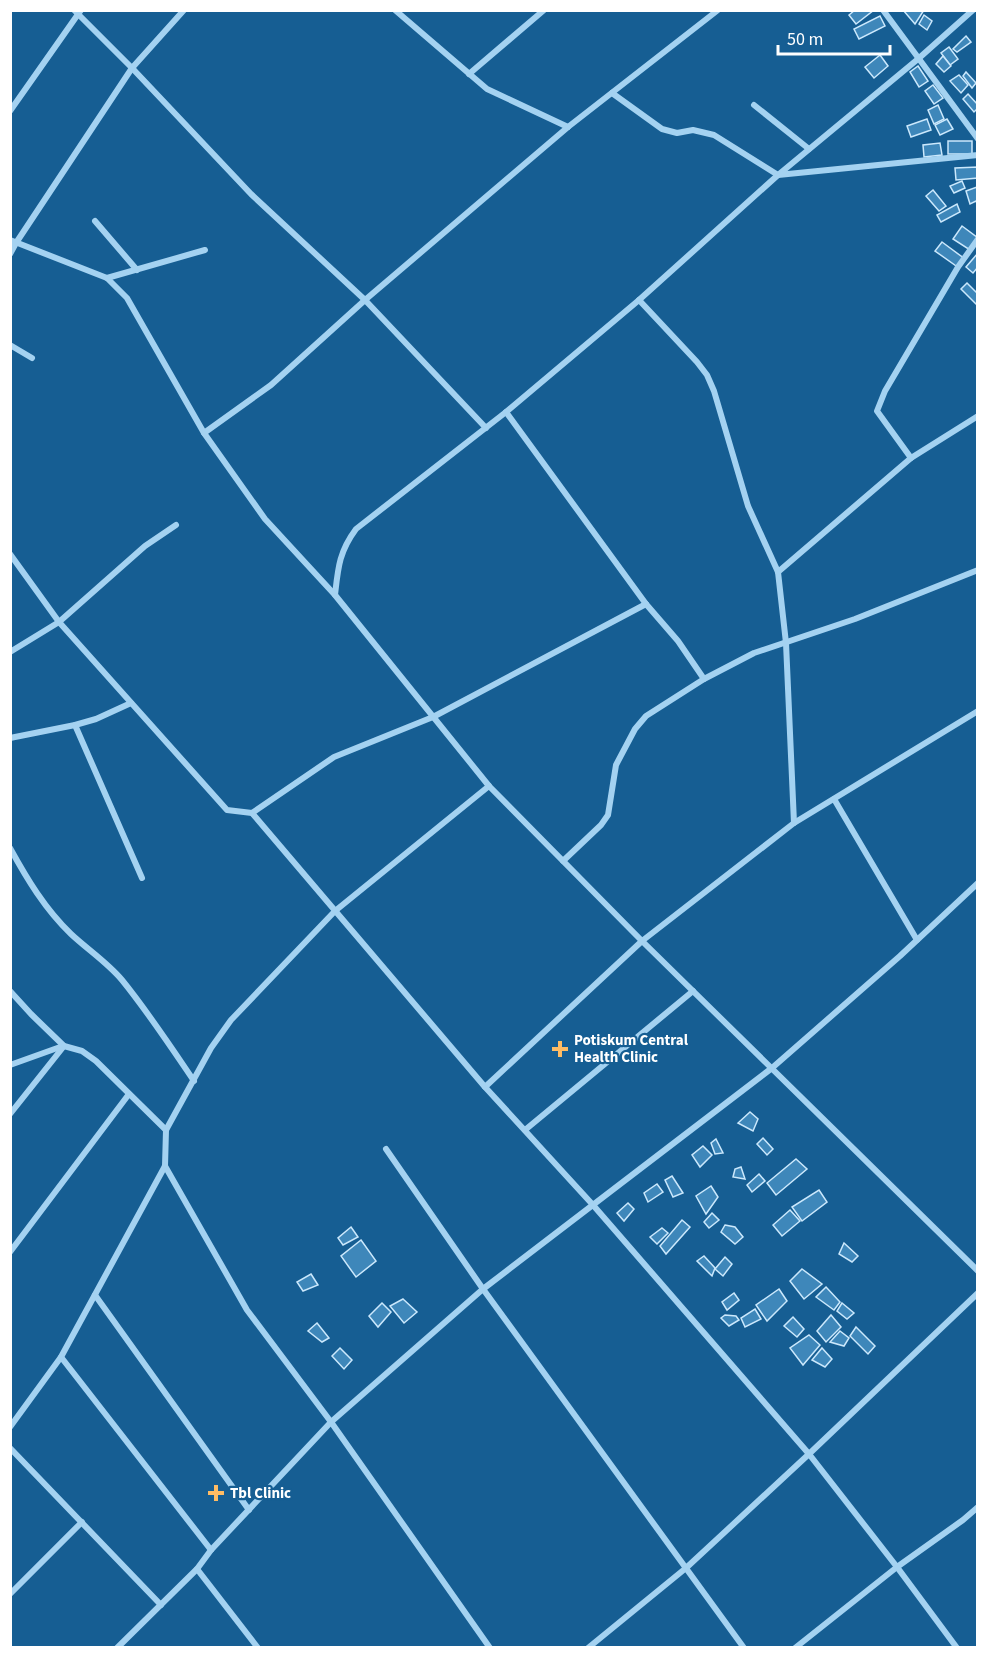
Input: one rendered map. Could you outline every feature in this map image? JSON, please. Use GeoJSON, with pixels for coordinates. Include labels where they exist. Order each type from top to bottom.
{"type":"FeatureCollection","features":[{"type":"Feature","properties":{"kind":"street"},"geometry":{"type":"LineString","coordinates":[[10,254],[13,242],[132,68],[184,10]]}},
{"type":"Feature","properties":{"kind":"street"},"geometry":{"type":"LineString","coordinates":[[395,10],[487,89],[568,127]]}},
{"type":"Feature","properties":{"kind":"street"},"geometry":{"type":"LineString","coordinates":[[469,74],[544,10]]}},
{"type":"Feature","properties":{"kind":"street"},"geometry":{"type":"LineString","coordinates":[[204,433],[271,385],[365,300],[568,127],[718,10]]}},
{"type":"Feature","properties":{"kind":"street"},"geometry":{"type":"LineString","coordinates":[[883,10],[978,139]]}},
{"type":"Feature","properties":{"kind":"street"},"geometry":{"type":"LineString","coordinates":[[334,595],[339,562],[347,541],[356,530],[506,412],[639,300],[778,174],[918,59],[973,10]]}},
{"type":"Feature","properties":{"kind":"street"},"geometry":{"type":"LineString","coordinates":[[10,111],[78,12],[251,194],[365,300],[486,428]]}},
{"type":"Feature","properties":{"kind":"street"},"geometry":{"type":"LineString","coordinates":[[612,93],[662,129],[677,133],[693,130],[714,135],[778,174],[978,155]]}},
{"type":"Feature","properties":{"kind":"street"},"geometry":{"type":"LineString","coordinates":[[754,105],[809,149]]}},
{"type":"Feature","properties":{"kind":"street"},"geometry":{"type":"LineString","coordinates":[[95,222],[137,270]]}},
{"type":"Feature","properties":{"kind":"street"},"geometry":{"type":"LineString","coordinates":[[911,458],[877,411],[885,390],[958,267],[978,238]]}},
{"type":"Feature","properties":{"kind":"street"},"geometry":{"type":"LineString","coordinates":[[13,242],[107,278],[127,298],[204,433],[265,519],[334,595],[489,786],[642,941],[978,1271]]}},
{"type":"Feature","properties":{"kind":"street"},"geometry":{"type":"LineString","coordinates":[[107,278],[205,250]]}},
{"type":"Feature","properties":{"kind":"street"},"geometry":{"type":"LineString","coordinates":[[639,300],[698,362],[707,375],[714,391],[748,506],[778,572],[786,643],[794,823]]}},
{"type":"Feature","properties":{"kind":"street"},"geometry":{"type":"LineString","coordinates":[[10,345],[32,358]]}},
{"type":"Feature","properties":{"kind":"street"},"geometry":{"type":"LineString","coordinates":[[506,412],[646,604],[678,641],[704,679]]}},
{"type":"Feature","properties":{"kind":"street"},"geometry":{"type":"LineString","coordinates":[[778,572],[911,458],[978,416]]}},
{"type":"Feature","properties":{"kind":"street"},"geometry":{"type":"LineString","coordinates":[[10,652],[59,622],[145,546],[176,525]]}},
{"type":"Feature","properties":{"kind":"street"},"geometry":{"type":"LineString","coordinates":[[10,554],[59,622],[227,810],[252,813],[334,757],[433,717],[646,604]]}},
{"type":"Feature","properties":{"kind":"street"},"geometry":{"type":"LineString","coordinates":[[10,567],[19,564]]}},
{"type":"Feature","properties":{"kind":"street"},"geometry":{"type":"LineString","coordinates":[[563,861],[601,825],[608,814],[616,765],[635,729],[646,716],[704,679],[754,653],[855,619],[978,570]]}},
{"type":"Feature","properties":{"kind":"street"},"geometry":{"type":"LineString","coordinates":[[10,738],[96,719],[131,703]]}},
{"type":"Feature","properties":{"kind":"street"},"geometry":{"type":"LineString","coordinates":[[485,1087],[642,941],[794,823],[978,711]]}},
{"type":"Feature","properties":{"kind":"street"},"geometry":{"type":"LineString","coordinates":[[75,725],[142,878]]}},
{"type":"Feature","properties":{"kind":"street"},"geometry":{"type":"LineString","coordinates":[[10,1427],[60,1357],[165,1166],[166,1130],[210,1048],[231,1020],[335,910],[489,786]]}},
{"type":"Feature","properties":{"kind":"street"},"geometry":{"type":"LineString","coordinates":[[834,799],[916,940]]}},
{"type":"Feature","properties":{"kind":"street"},"geometry":{"type":"LineString","coordinates":[[252,813],[485,1087],[593,1205],[809,1454],[957,1647]]}},
{"type":"Feature","properties":{"kind":"street"},"geometry":{"type":"LineString","coordinates":[[10,848],[27,878],[49,909],[70,933],[121,978],[194,1081]]}},
{"type":"Feature","properties":{"kind":"street"},"geometry":{"type":"LineString","coordinates":[[117,1647],[197,1569],[211,1550],[331,1422],[483,1289],[772,1068],[978,883]]}},
{"type":"Feature","properties":{"kind":"street"},"geometry":{"type":"LineString","coordinates":[[10,991],[64,1046],[82,1051],[96,1061],[166,1130]]}},
{"type":"Feature","properties":{"kind":"street"},"geometry":{"type":"LineString","coordinates":[[525,1130],[693,991]]}},
{"type":"Feature","properties":{"kind":"street"},"geometry":{"type":"LineString","coordinates":[[10,1065],[64,1046]]}},
{"type":"Feature","properties":{"kind":"street"},"geometry":{"type":"LineString","coordinates":[[10,1114],[64,1046]]}},
{"type":"Feature","properties":{"kind":"street"},"geometry":{"type":"LineString","coordinates":[[10,1252],[129,1094]]}},
{"type":"Feature","properties":{"kind":"street"},"geometry":{"type":"LineString","coordinates":[[386,1149],[483,1289],[744,1647]]}},
{"type":"Feature","properties":{"kind":"street"},"geometry":{"type":"LineString","coordinates":[[165,1166],[248,1310],[331,1422],[490,1647]]}},
{"type":"Feature","properties":{"kind":"street"},"geometry":{"type":"LineString","coordinates":[[588,1647],[686,1568],[978,1293]]}},
{"type":"Feature","properties":{"kind":"street"},"geometry":{"type":"LineString","coordinates":[[95,1295],[249,1510]]}},
{"type":"Feature","properties":{"kind":"street"},"geometry":{"type":"LineString","coordinates":[[60,1357],[211,1550]]}},
{"type":"Feature","properties":{"kind":"street"},"geometry":{"type":"LineString","coordinates":[[10,1448],[161,1605]]}},
{"type":"Feature","properties":{"kind":"street"},"geometry":{"type":"LineString","coordinates":[[795,1647],[978,1507]]}},
{"type":"Feature","properties":{"kind":"street"},"geometry":{"type":"LineString","coordinates":[[10,1593],[82,1522]]}},
{"type":"Feature","properties":{"kind":"street"},"geometry":{"type":"LineString","coordinates":[[197,1569],[258,1647]]}},
{"type":"Feature","properties":{"kind":"building"},"geometry":{"type":"Polygon","coordinates":[[[855,10],[874,10],[856,24],[849,15],[855,10]]]}},
{"type":"Feature","properties":{"kind":"building"},"geometry":{"type":"Polygon","coordinates":[[[903,10],[924,10],[915,24],[903,10]]]}},
{"type":"Feature","properties":{"kind":"building"},"geometry":{"type":"Polygon","coordinates":[[[924,15],[932,21],[927,30],[919,24],[924,15]]]}},
{"type":"Feature","properties":{"kind":"building"},"geometry":{"type":"Polygon","coordinates":[[[880,16],[885,26],[859,39],[854,29],[880,16]]]}},
{"type":"Feature","properties":{"kind":"building"},"geometry":{"type":"Polygon","coordinates":[[[966,36],[971,42],[957,52],[953,49],[966,36]]]}},
{"type":"Feature","properties":{"kind":"building"},"geometry":{"type":"Polygon","coordinates":[[[949,47],[958,59],[950,65],[941,53],[949,47]]]}},
{"type":"Feature","properties":{"kind":"building"},"geometry":{"type":"Polygon","coordinates":[[[880,55],[888,66],[874,78],[865,67],[880,55]]]}},
{"type":"Feature","properties":{"kind":"building"},"geometry":{"type":"Polygon","coordinates":[[[943,56],[951,66],[944,72],[936,64],[943,56]]]}},
{"type":"Feature","properties":{"kind":"building"},"geometry":{"type":"Polygon","coordinates":[[[918,66],[928,81],[919,87],[910,72],[918,66]]]}},
{"type":"Feature","properties":{"kind":"building"},"geometry":{"type":"Polygon","coordinates":[[[966,72],[976,83],[972,88],[963,76],[966,72]]]}},
{"type":"Feature","properties":{"kind":"building"},"geometry":{"type":"Polygon","coordinates":[[[959,75],[968,85],[961,93],[950,81],[959,75]]]}},
{"type":"Feature","properties":{"kind":"building"},"geometry":{"type":"Polygon","coordinates":[[[933,85],[943,98],[934,104],[925,91],[933,85]]]}},
{"type":"Feature","properties":{"kind":"building"},"geometry":{"type":"Polygon","coordinates":[[[968,94],[978,105],[974,112],[963,99],[968,94]]]}},
{"type":"Feature","properties":{"kind":"building"},"geometry":{"type":"Polygon","coordinates":[[[938,105],[944,119],[934,124],[928,110],[938,105]]]}},
{"type":"Feature","properties":{"kind":"building"},"geometry":{"type":"Polygon","coordinates":[[[927,119],[931,130],[911,137],[907,126],[927,119]]]}},
{"type":"Feature","properties":{"kind":"building"},"geometry":{"type":"Polygon","coordinates":[[[947,119],[953,129],[940,135],[935,125],[947,119]]]}},
{"type":"Feature","properties":{"kind":"building"},"geometry":{"type":"Polygon","coordinates":[[[948,141],[972,141],[972,154],[948,154],[948,141]]]}},
{"type":"Feature","properties":{"kind":"building"},"geometry":{"type":"Polygon","coordinates":[[[940,143],[942,155],[924,157],[923,145],[940,143]]]}},
{"type":"Feature","properties":{"kind":"building"},"geometry":{"type":"Polygon","coordinates":[[[978,167],[978,178],[956,180],[955,168],[978,167]]]}},
{"type":"Feature","properties":{"kind":"building"},"geometry":{"type":"Polygon","coordinates":[[[962,181],[965,188],[954,193],[950,186],[962,181]]]}},
{"type":"Feature","properties":{"kind":"building"},"geometry":{"type":"Polygon","coordinates":[[[977,187],[978,205],[976,201],[970,204],[966,191],[977,187]]]}},
{"type":"Feature","properties":{"kind":"building"},"geometry":{"type":"Polygon","coordinates":[[[933,190],[946,206],[939,211],[926,196],[933,190]]]}},
{"type":"Feature","properties":{"kind":"building"},"geometry":{"type":"Polygon","coordinates":[[[957,204],[960,212],[941,222],[937,215],[957,204]]]}},
{"type":"Feature","properties":{"kind":"building"},"geometry":{"type":"Polygon","coordinates":[[[962,226],[978,238],[970,250],[953,239],[962,226]]]}},
{"type":"Feature","properties":{"kind":"building"},"geometry":{"type":"Polygon","coordinates":[[[942,242],[965,259],[959,268],[935,251],[942,242]]]}},
{"type":"Feature","properties":{"kind":"building"},"geometry":{"type":"Polygon","coordinates":[[[978,253],[978,267],[973,273],[966,267],[978,253]]]}},
{"type":"Feature","properties":{"kind":"building"},"geometry":{"type":"Polygon","coordinates":[[[967,283],[978,294],[978,306],[961,289],[967,283]]]}},
{"type":"Feature","properties":{"kind":"building"},"geometry":{"type":"Polygon","coordinates":[[[750,1112],[758,1119],[753,1131],[738,1123],[750,1112]]]}},
{"type":"Feature","properties":{"kind":"building"},"geometry":{"type":"Polygon","coordinates":[[[763,1138],[773,1149],[767,1155],[757,1144],[763,1138]]]}},
{"type":"Feature","properties":{"kind":"building"},"geometry":{"type":"Polygon","coordinates":[[[716,1139],[723,1153],[715,1154],[711,1143],[716,1139]]]}},
{"type":"Feature","properties":{"kind":"building"},"geometry":{"type":"Polygon","coordinates":[[[703,1146],[712,1155],[700,1167],[692,1155],[703,1146]]]}},
{"type":"Feature","properties":{"kind":"building"},"geometry":{"type":"Polygon","coordinates":[[[796,1159],[807,1169],[776,1195],[767,1183],[796,1159]]]}},
{"type":"Feature","properties":{"kind":"building"},"geometry":{"type":"Polygon","coordinates":[[[741,1167],[745,1179],[733,1177],[735,1169],[741,1167]]]}},
{"type":"Feature","properties":{"kind":"building"},"geometry":{"type":"Polygon","coordinates":[[[759,1174],[765,1181],[752,1192],[747,1185],[759,1174]]]}},
{"type":"Feature","properties":{"kind":"building"},"geometry":{"type":"Polygon","coordinates":[[[672,1176],[683,1193],[673,1197],[665,1180],[672,1176]]]}},
{"type":"Feature","properties":{"kind":"building"},"geometry":{"type":"Polygon","coordinates":[[[657,1184],[663,1192],[648,1202],[644,1193],[657,1184]]]}},
{"type":"Feature","properties":{"kind":"building"},"geometry":{"type":"Polygon","coordinates":[[[711,1186],[718,1197],[706,1214],[696,1196],[711,1186]]]}},
{"type":"Feature","properties":{"kind":"building"},"geometry":{"type":"Polygon","coordinates":[[[819,1190],[827,1202],[802,1221],[792,1207],[819,1190]]]}},
{"type":"Feature","properties":{"kind":"building"},"geometry":{"type":"Polygon","coordinates":[[[628,1203],[634,1209],[624,1221],[617,1213],[628,1203]]]}},
{"type":"Feature","properties":{"kind":"building"},"geometry":{"type":"Polygon","coordinates":[[[790,1210],[800,1221],[782,1236],[773,1225],[790,1210]]]}},
{"type":"Feature","properties":{"kind":"building"},"geometry":{"type":"Polygon","coordinates":[[[712,1213],[719,1220],[709,1228],[704,1222],[712,1213]]]}},
{"type":"Feature","properties":{"kind":"building"},"geometry":{"type":"Polygon","coordinates":[[[682,1220],[690,1227],[666,1254],[660,1246],[682,1220]]]}},
{"type":"Feature","properties":{"kind":"building"},"geometry":{"type":"Polygon","coordinates":[[[725,1225],[735,1227],[743,1237],[735,1244],[721,1232],[725,1225]]]}},
{"type":"Feature","properties":{"kind":"building"},"geometry":{"type":"Polygon","coordinates":[[[351,1227],[358,1237],[343,1245],[338,1238],[351,1227]]]}},
{"type":"Feature","properties":{"kind":"building"},"geometry":{"type":"Polygon","coordinates":[[[662,1228],[668,1233],[657,1244],[650,1237],[662,1228]]]}},
{"type":"Feature","properties":{"kind":"building"},"geometry":{"type":"Polygon","coordinates":[[[361,1240],[376,1261],[356,1277],[341,1256],[361,1240]]]}},
{"type":"Feature","properties":{"kind":"building"},"geometry":{"type":"Polygon","coordinates":[[[844,1243],[858,1256],[852,1262],[839,1254],[844,1243]]]}},
{"type":"Feature","properties":{"kind":"building"},"geometry":{"type":"Polygon","coordinates":[[[704,1256],[715,1268],[712,1276],[697,1261],[704,1256]]]}},
{"type":"Feature","properties":{"kind":"building"},"geometry":{"type":"Polygon","coordinates":[[[725,1257],[732,1264],[723,1276],[715,1269],[725,1257]]]}},
{"type":"Feature","properties":{"kind":"building"},"geometry":{"type":"Polygon","coordinates":[[[802,1269],[822,1284],[804,1299],[790,1281],[802,1269]]]}},
{"type":"Feature","properties":{"kind":"building"},"geometry":{"type":"Polygon","coordinates":[[[311,1274],[318,1285],[303,1291],[297,1282],[311,1274]]]}},
{"type":"Feature","properties":{"kind":"building"},"geometry":{"type":"Polygon","coordinates":[[[826,1287],[840,1302],[834,1310],[816,1297],[826,1287]]]}},
{"type":"Feature","properties":{"kind":"building"},"geometry":{"type":"Polygon","coordinates":[[[779,1289],[787,1301],[767,1321],[756,1305],[779,1289]]]}},
{"type":"Feature","properties":{"kind":"building"},"geometry":{"type":"Polygon","coordinates":[[[734,1293],[739,1300],[727,1310],[722,1302],[734,1293]]]}},
{"type":"Feature","properties":{"kind":"building"},"geometry":{"type":"Polygon","coordinates":[[[403,1299],[417,1312],[404,1323],[390,1306],[403,1299]]]}},
{"type":"Feature","properties":{"kind":"building"},"geometry":{"type":"Polygon","coordinates":[[[382,1303],[391,1312],[378,1327],[369,1316],[382,1303]]]}},
{"type":"Feature","properties":{"kind":"building"},"geometry":{"type":"Polygon","coordinates":[[[842,1303],[854,1313],[847,1319],[837,1311],[842,1303]]]}},
{"type":"Feature","properties":{"kind":"building"},"geometry":{"type":"Polygon","coordinates":[[[755,1309],[761,1319],[745,1327],[741,1318],[755,1309]]]}},
{"type":"Feature","properties":{"kind":"building"},"geometry":{"type":"Polygon","coordinates":[[[725,1315],[736,1316],[739,1320],[729,1326],[721,1318],[725,1315]]]}},
{"type":"Feature","properties":{"kind":"building"},"geometry":{"type":"Polygon","coordinates":[[[831,1315],[841,1327],[826,1342],[817,1331],[831,1315]]]}},
{"type":"Feature","properties":{"kind":"building"},"geometry":{"type":"Polygon","coordinates":[[[793,1317],[804,1329],[797,1337],[784,1326],[793,1317]]]}},
{"type":"Feature","properties":{"kind":"building"},"geometry":{"type":"Polygon","coordinates":[[[317,1323],[329,1338],[322,1342],[308,1331],[317,1323]]]}},
{"type":"Feature","properties":{"kind":"building"},"geometry":{"type":"Polygon","coordinates":[[[856,1327],[875,1346],[868,1354],[850,1336],[856,1327]]]}},
{"type":"Feature","properties":{"kind":"building"},"geometry":{"type":"Polygon","coordinates":[[[840,1331],[849,1338],[844,1346],[830,1342],[840,1331]]]}},
{"type":"Feature","properties":{"kind":"building"},"geometry":{"type":"Polygon","coordinates":[[[809,1335],[820,1345],[803,1365],[790,1348],[809,1335]]]}},
{"type":"Feature","properties":{"kind":"building"},"geometry":{"type":"Polygon","coordinates":[[[340,1348],[352,1360],[344,1369],[332,1356],[340,1348]]]}},
{"type":"Feature","properties":{"kind":"building"},"geometry":{"type":"Polygon","coordinates":[[[822,1348],[832,1359],[825,1367],[812,1360],[822,1348]]]}},
{"type":"Feature","properties":{"kind":"place","name":"Potiskum Central Health Clinic"},"geometry":{"type":"Point","coordinates":[560,1049]}},
{"type":"Feature","properties":{"kind":"place","name":"Tbl Clinic"},"geometry":{"type":"Point","coordinates":[216,1493]}}]}
